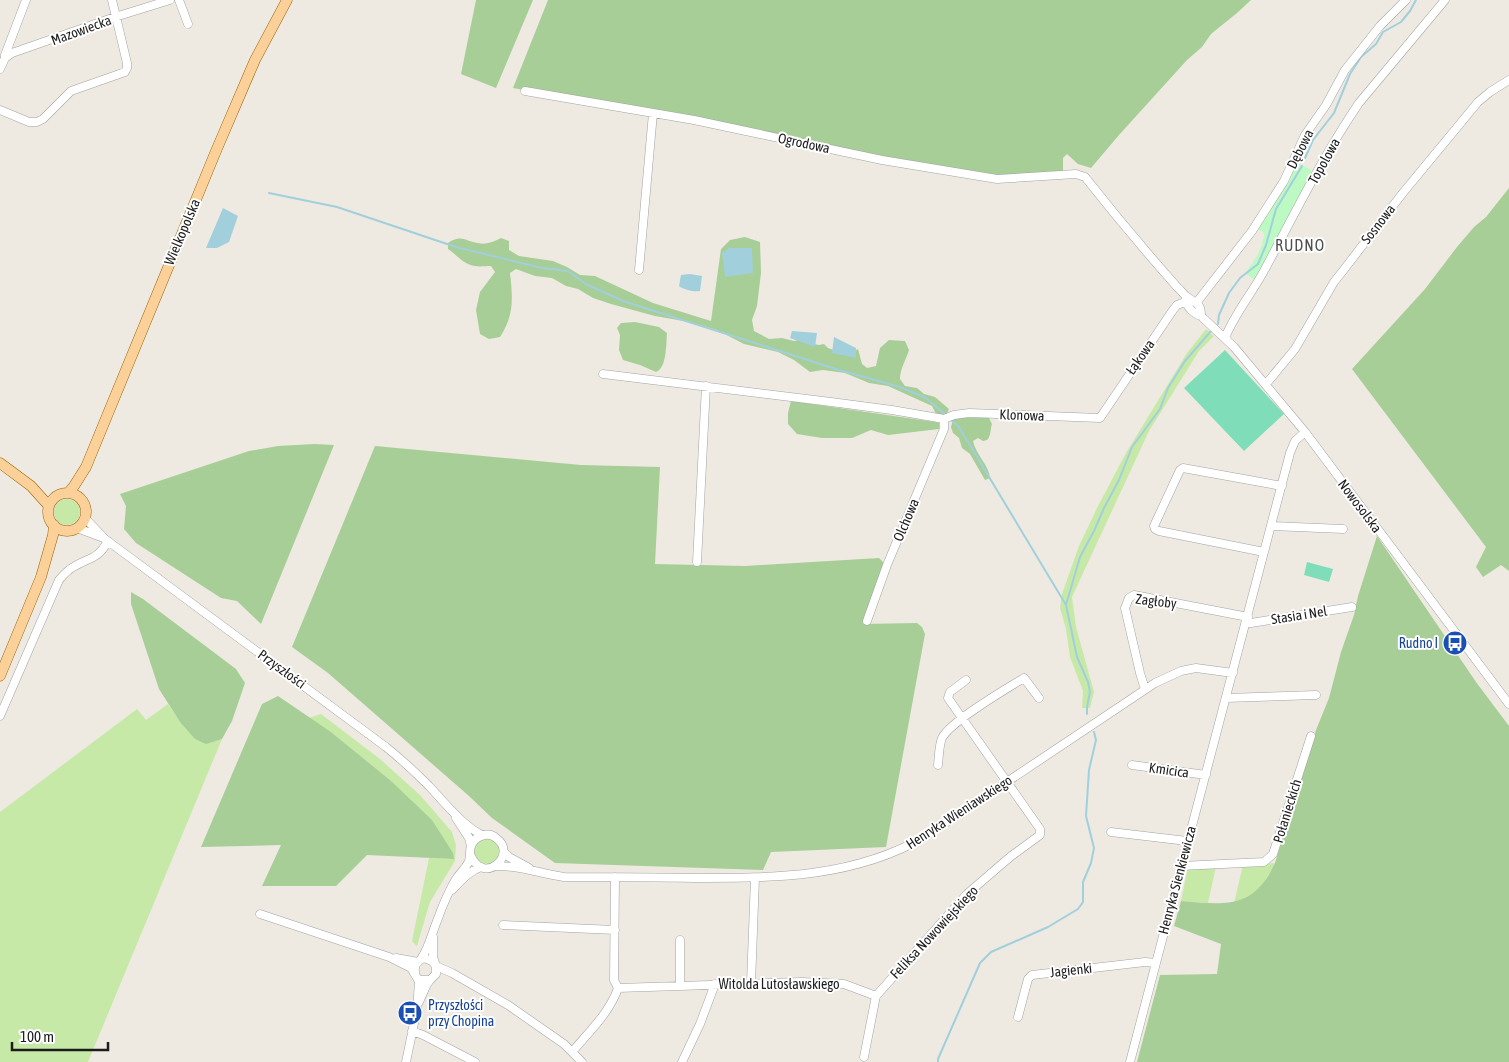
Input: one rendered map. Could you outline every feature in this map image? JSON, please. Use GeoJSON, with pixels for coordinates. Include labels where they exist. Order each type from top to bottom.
{"type":"FeatureCollection","features":[{"type":"Feature","properties":{"kind":"main road","name":"Wielkopolska"},"geometry":{"type":"LineString","coordinates":[[68,493],[86,467],[255,60],[287,0]]}},
{"type":"Feature","properties":{"kind":"main road"},"geometry":{"type":"LineString","coordinates":[[0,463],[32,486],[56,497]]}},
{"type":"Feature","properties":{"kind":"main road","name":"Wielkopolska"},"geometry":{"type":"LineString","coordinates":[[81,499],[86,467]]}},
{"type":"Feature","properties":{"kind":"main road"},"geometry":{"type":"LineString","coordinates":[[32,486],[49,506],[50,517],[54,525],[60,529],[72,529]]}},
{"type":"Feature","properties":{"kind":"main road"},"geometry":{"type":"LineString","coordinates":[[40,576],[60,538],[82,523],[85,518],[85,507],[81,499],[74,494],[68,493],[56,497],[49,506]]}},
{"type":"Feature","properties":{"kind":"main road"},"geometry":{"type":"LineString","coordinates":[[0,676],[40,576],[53,537],[54,525]]}},
{"type":"Feature","properties":{"kind":"street"},"geometry":{"type":"LineString","coordinates":[[0,69],[26,0]]}},
{"type":"Feature","properties":{"kind":"street"},"geometry":{"type":"LineString","coordinates":[[0,110],[30,122],[37,122],[43,119],[71,91],[125,72],[128,68],[112,0]]}},
{"type":"Feature","properties":{"kind":"street","name":"Mazowiecka"},"geometry":{"type":"LineString","coordinates":[[5,58],[12,53],[170,0]]}},
{"type":"Feature","properties":{"kind":"street"},"geometry":{"type":"LineString","coordinates":[[180,0],[188,24]]}},
{"type":"Feature","properties":{"kind":"street","name":"Dębowa"},"geometry":{"type":"LineString","coordinates":[[1197,302],[1252,231],[1284,181],[1305,135],[1326,106],[1345,70],[1380,26],[1406,0]]}},
{"type":"Feature","properties":{"kind":"street","name":"Topolowa"},"geometry":{"type":"LineString","coordinates":[[1225,338],[1229,328],[1261,277],[1318,169],[1351,114],[1445,0]]}},
{"type":"Feature","properties":{"kind":"street","name":"Sosnowa"},"geometry":{"type":"LineString","coordinates":[[1266,384],[1295,349],[1334,282],[1402,194],[1478,102],[1509,80]]}},
{"type":"Feature","properties":{"kind":"street","name":"Ogrodowa"},"geometry":{"type":"LineString","coordinates":[[525,91],[724,126],[882,160],[997,179],[1076,174],[1085,177]]}},
{"type":"Feature","properties":{"kind":"street"},"geometry":{"type":"LineString","coordinates":[[639,270],[653,113]]}},
{"type":"Feature","properties":{"kind":"street","name":"Nowosolska"},"geometry":{"type":"LineString","coordinates":[[1085,177],[1187,300],[1195,313],[1201,316],[1225,338],[1305,432],[1509,704]]}},
{"type":"Feature","properties":{"kind":"street","name":"Nowosolska"},"geometry":{"type":"LineString","coordinates":[[1187,300],[1197,302]]}},
{"type":"Feature","properties":{"kind":"street","name":"Łąkowa"},"geometry":{"type":"LineString","coordinates":[[1100,418],[1177,305],[1187,300]]}},
{"type":"Feature","properties":{"kind":"street"},"geometry":{"type":"LineString","coordinates":[[1197,302],[1201,310],[1201,316]]}},
{"type":"Feature","properties":{"kind":"street"},"geometry":{"type":"LineString","coordinates":[[603,374],[883,409],[944,419]]}},
{"type":"Feature","properties":{"kind":"street"},"geometry":{"type":"LineString","coordinates":[[697,562],[706,386]]}},
{"type":"Feature","properties":{"kind":"street","name":"Klonowa"},"geometry":{"type":"LineString","coordinates":[[944,419],[954,415],[969,413],[1100,418]]}},
{"type":"Feature","properties":{"kind":"street","name":"Olchowa"},"geometry":{"type":"LineString","coordinates":[[868,621],[887,565],[944,429],[944,419]]}},
{"type":"Feature","properties":{"kind":"street","name":"Henryka Sienkiewicza"},"geometry":{"type":"LineString","coordinates":[[1130,1062],[1292,446],[1297,438],[1305,432]]}},
{"type":"Feature","properties":{"kind":"street"},"geometry":{"type":"LineString","coordinates":[[1264,552],[1155,530],[1154,526],[1180,470],[1183,468],[1282,486]]}},
{"type":"Feature","properties":{"kind":"street","name":"Przyszłości"},"geometry":{"type":"LineString","coordinates":[[85,518],[106,540],[386,747],[415,773],[451,810],[482,835]]}},
{"type":"Feature","properties":{"kind":"street"},"geometry":{"type":"LineString","coordinates":[[1272,526],[1344,529]]}},
{"type":"Feature","properties":{"kind":"street","name":"Przyszłości"},"geometry":{"type":"LineString","coordinates":[[72,529],[106,540]]}},
{"type":"Feature","properties":{"kind":"street"},"geometry":{"type":"LineString","coordinates":[[0,716],[59,580],[76,566],[99,554],[106,540]]}},
{"type":"Feature","properties":{"kind":"street","name":"Zagłoby"},"geometry":{"type":"LineString","coordinates":[[1145,689],[1125,608],[1129,598],[1134,595],[1247,619]]}},
{"type":"Feature","properties":{"kind":"street","name":"Stasia i Nel"},"geometry":{"type":"LineString","coordinates":[[1247,619],[1252,623],[1352,607]]}},
{"type":"Feature","properties":{"kind":"street","name":"Henryka Wieniawskiego"},"geometry":{"type":"LineString","coordinates":[[496,866],[564,877],[755,878],[831,871],[867,862],[910,845],[940,827],[1155,682],[1181,671],[1196,668],[1233,673]]}},
{"type":"Feature","properties":{"kind":"street"},"geometry":{"type":"LineString","coordinates":[[938,764],[942,739],[948,730],[962,718],[1024,678],[1039,698]]}},
{"type":"Feature","properties":{"kind":"street"},"geometry":{"type":"LineString","coordinates":[[966,680],[950,692],[948,698],[1007,781]]}},
{"type":"Feature","properties":{"kind":"street"},"geometry":{"type":"LineString","coordinates":[[1226,698],[1316,695]]}},
{"type":"Feature","properties":{"kind":"street","name":"Połanieckich"},"geometry":{"type":"LineString","coordinates":[[1181,866],[1264,862],[1273,854],[1311,736]]}},
{"type":"Feature","properties":{"kind":"street","name":"Kmicica"},"geometry":{"type":"LineString","coordinates":[[1132,765],[1206,775]]}},
{"type":"Feature","properties":{"kind":"street","name":"Feliksa Nowowiejskiego"},"geometry":{"type":"LineString","coordinates":[[876,996],[967,894],[1010,857],[1040,835],[1040,829],[1007,781]]}},
{"type":"Feature","properties":{"kind":"street","name":"Przyszłości"},"geometry":{"type":"LineString","coordinates":[[451,810],[469,838],[471,846]]}},
{"type":"Feature","properties":{"kind":"street"},"geometry":{"type":"LineString","coordinates":[[1111,832],[1187,841]]}},
{"type":"Feature","properties":{"kind":"street"},"geometry":{"type":"LineString","coordinates":[[417,1009],[418,982],[414,968],[433,933],[442,907],[449,893],[456,879],[468,863],[471,856],[471,846],[474,841],[482,835],[498,838],[504,852],[503,857],[496,866],[491,868],[481,867],[474,870],[449,893]]}},
{"type":"Feature","properties":{"kind":"street","name":"Henryka Wieniawskiego"},"geometry":{"type":"LineString","coordinates":[[504,852],[509,858],[537,872]]}},
{"type":"Feature","properties":{"kind":"street"},"geometry":{"type":"LineString","coordinates":[[471,856],[473,861],[481,867]]}},
{"type":"Feature","properties":{"kind":"street"},"geometry":{"type":"LineString","coordinates":[[572,1052],[596,1025],[614,1000],[618,988],[614,980],[615,877]]}},
{"type":"Feature","properties":{"kind":"street"},"geometry":{"type":"LineString","coordinates":[[751,983],[755,878]]}},
{"type":"Feature","properties":{"kind":"street"},"geometry":{"type":"LineString","coordinates":[[260,914],[389,957],[411,968],[416,975],[425,981],[439,975],[458,977]]}},
{"type":"Feature","properties":{"kind":"street"},"geometry":{"type":"LineString","coordinates":[[503,925],[615,930]]}},
{"type":"Feature","properties":{"kind":"street"},"geometry":{"type":"LineString","coordinates":[[406,1062],[417,1009],[427,984],[437,970],[433,933]]}},
{"type":"Feature","properties":{"kind":"street"},"geometry":{"type":"LineString","coordinates":[[680,940],[680,985]]}},
{"type":"Feature","properties":{"kind":"street"},"geometry":{"type":"LineString","coordinates":[[389,957],[419,960],[430,959],[435,964],[508,1005],[564,1044],[582,1062]]}},
{"type":"Feature","properties":{"kind":"street","name":"Jagienki"},"geometry":{"type":"LineString","coordinates":[[1018,1017],[1028,979],[1032,975],[1145,962],[1156,963]]}},
{"type":"Feature","properties":{"kind":"street","name":"Witolda Lutosławskiego"},"geometry":{"type":"LineString","coordinates":[[618,988],[802,982],[844,984],[876,996]]}},
{"type":"Feature","properties":{"kind":"street"},"geometry":{"type":"LineString","coordinates":[[682,1062],[700,1024],[715,984]]}},
{"type":"Feature","properties":{"kind":"street"},"geometry":{"type":"LineString","coordinates":[[864,1057],[876,996]]}},
{"type":"Feature","properties":{"kind":"street"},"geometry":{"type":"LineString","coordinates":[[412,1031],[423,1034],[474,1062]]}},
{"type":"Feature","properties":{"kind":"green space"},"geometry":{"type":"Polygon","coordinates":[[[476,0],[533,0],[496,88],[461,74],[476,0]]]}},
{"type":"Feature","properties":{"kind":"green space"},"geometry":{"type":"Polygon","coordinates":[[[548,0],[1251,0],[1211,34],[1202,47],[1187,60],[1091,168],[1078,164],[1067,154],[1063,158],[1063,172],[998,177],[513,88],[548,0]]]}},
{"type":"Feature","properties":{"kind":"green space"},"geometry":{"type":"Polygon","coordinates":[[[1298,163],[1311,170],[1311,175],[1255,280],[1245,273],[1255,259],[1262,244],[1264,233],[1258,229],[1293,167],[1298,163]]]}},
{"type":"Feature","properties":{"kind":"green space"},"geometry":{"type":"Polygon","coordinates":[[[1509,188],[1509,571],[1501,565],[1483,577],[1476,567],[1486,547],[1352,369],[1425,289],[1457,247],[1474,227],[1486,217],[1509,188]]]}},
{"type":"Feature","properties":{"kind":"green space"},"geometry":{"type":"Polygon","coordinates":[[[745,237],[760,242],[761,273],[757,306],[752,320],[754,331],[769,339],[782,338],[794,341],[803,339],[809,343],[824,344],[828,348],[848,355],[858,349],[862,364],[867,368],[876,366],[880,348],[889,340],[905,341],[909,350],[900,379],[905,386],[917,388],[924,394],[935,397],[949,409],[946,416],[937,416],[932,406],[888,386],[869,383],[845,373],[823,370],[810,372],[794,360],[778,352],[744,344],[717,330],[611,304],[593,298],[578,289],[566,286],[552,278],[535,276],[516,269],[510,273],[512,299],[508,322],[500,337],[489,339],[480,334],[476,310],[480,292],[495,272],[491,266],[467,264],[448,249],[448,243],[457,239],[484,244],[501,238],[509,241],[509,250],[519,256],[553,261],[580,275],[595,276],[653,303],[711,321],[721,249],[730,240],[745,237]]]}},
{"type":"Feature","properties":{"kind":"green space"},"geometry":{"type":"Polygon","coordinates":[[[635,322],[659,327],[667,333],[664,361],[660,370],[656,372],[623,360],[619,350],[620,335],[617,328],[621,323],[635,322]]]}},
{"type":"Feature","properties":{"kind":"green space"},"geometry":{"type":"Polygon","coordinates":[[[1206,329],[1214,336],[1199,351],[1149,431],[1072,597],[1076,627],[1094,692],[1090,708],[1082,708],[1083,691],[1070,657],[1066,629],[1060,608],[1062,594],[1079,546],[1126,453],[1187,353],[1206,329]]]}},
{"type":"Feature","properties":{"kind":"green space"},"geometry":{"type":"Polygon","coordinates":[[[1225,350],[1284,414],[1244,451],[1184,388],[1225,350]]]}},
{"type":"Feature","properties":{"kind":"green space"},"geometry":{"type":"Polygon","coordinates":[[[791,401],[935,422],[939,423],[939,429],[888,435],[871,430],[852,438],[822,438],[797,434],[788,424],[791,401]]]}},
{"type":"Feature","properties":{"kind":"green space"},"geometry":{"type":"Polygon","coordinates":[[[959,417],[989,418],[992,424],[987,440],[983,441],[978,438],[973,441],[990,478],[985,480],[970,454],[962,448],[959,438],[953,433],[951,427],[953,420],[959,417]]]}},
{"type":"Feature","properties":{"kind":"green space"},"geometry":{"type":"Polygon","coordinates":[[[334,445],[261,624],[237,601],[221,598],[136,543],[124,529],[126,506],[120,494],[249,451],[278,446],[334,445]]]}},
{"type":"Feature","properties":{"kind":"green space"},"geometry":{"type":"Polygon","coordinates":[[[375,446],[581,465],[660,467],[655,564],[745,566],[879,558],[885,566],[863,624],[917,623],[922,627],[925,634],[886,847],[771,852],[763,870],[555,863],[492,818],[328,673],[292,647],[375,446]]]}},
{"type":"Feature","properties":{"kind":"green space"},"geometry":{"type":"Polygon","coordinates":[[[67,499],[76,503],[80,512],[76,521],[67,525],[58,521],[54,512],[58,503],[67,499]]]}},
{"type":"Feature","properties":{"kind":"green space"},"geometry":{"type":"Polygon","coordinates":[[[1377,536],[1476,682],[1509,726],[1509,1062],[1137,1062],[1160,975],[1217,974],[1221,944],[1174,926],[1181,901],[1225,903],[1246,897],[1255,892],[1265,881],[1275,863],[1316,730],[1329,698],[1341,652],[1377,536]]]}},
{"type":"Feature","properties":{"kind":"green space"},"geometry":{"type":"Polygon","coordinates":[[[1307,562],[1333,569],[1329,582],[1304,575],[1307,562]]]}},
{"type":"Feature","properties":{"kind":"green space"},"geometry":{"type":"Polygon","coordinates":[[[131,592],[236,669],[245,683],[232,721],[222,739],[206,744],[195,739],[180,722],[159,689],[131,604],[131,592]]]}},
{"type":"Feature","properties":{"kind":"green space"},"geometry":{"type":"Polygon","coordinates":[[[278,696],[331,732],[390,780],[432,820],[453,853],[454,859],[367,855],[336,886],[262,886],[281,845],[201,847],[262,704],[278,696]]]}},
{"type":"Feature","properties":{"kind":"green space"},"geometry":{"type":"Polygon","coordinates":[[[168,704],[180,722],[206,743],[222,739],[88,1062],[0,1062],[0,812],[137,709],[146,720],[168,704]]]}},
{"type":"Feature","properties":{"kind":"green space"},"geometry":{"type":"Polygon","coordinates":[[[321,714],[380,759],[420,795],[452,832],[456,845],[455,861],[430,902],[417,946],[412,941],[429,858],[454,859],[390,780],[331,732],[309,718],[321,714]]]}},
{"type":"Feature","properties":{"kind":"green space"},"geometry":{"type":"Polygon","coordinates":[[[487,838],[496,842],[500,851],[496,860],[487,864],[478,860],[474,851],[478,842],[487,838]]]}},
{"type":"Feature","properties":{"kind":"green space"},"geometry":{"type":"Polygon","coordinates":[[[1275,863],[1264,883],[1254,893],[1234,903],[1243,865],[1275,863]]]}},
{"type":"Feature","properties":{"kind":"green space"},"geometry":{"type":"Polygon","coordinates":[[[1188,867],[1216,867],[1208,903],[1181,901],[1188,867]]]}},
{"type":"Feature","properties":{"kind":"water"},"geometry":{"type":"Polygon","coordinates":[[[223,208],[238,216],[229,242],[217,248],[206,248],[223,208]]]}},
{"type":"Feature","properties":{"kind":"water"},"geometry":{"type":"Polygon","coordinates":[[[729,248],[752,248],[753,273],[725,277],[722,253],[729,248]]]}},
{"type":"Feature","properties":{"kind":"water"},"geometry":{"type":"Polygon","coordinates":[[[681,275],[702,276],[700,291],[684,289],[679,286],[681,275]]]}},
{"type":"Feature","properties":{"kind":"water"},"geometry":{"type":"Polygon","coordinates":[[[792,331],[817,333],[815,347],[790,338],[792,331]]]}},
{"type":"Feature","properties":{"kind":"water"},"geometry":{"type":"Polygon","coordinates":[[[834,337],[856,348],[856,358],[832,353],[834,337]]]}},
{"type":"Feature","properties":{"kind":"waterway"},"geometry":{"type":"LineString","coordinates":[[1305,158],[1313,140],[1334,113],[1350,74],[1361,57],[1376,44],[1383,32],[1401,22],[1416,0]]}},
{"type":"Feature","properties":{"kind":"waterway"},"geometry":{"type":"LineString","coordinates":[[1218,324],[1219,315],[1229,293],[1240,278],[1258,264],[1266,245],[1276,209],[1302,166]]}},
{"type":"Feature","properties":{"kind":"waterway"},"geometry":{"type":"LineString","coordinates":[[269,193],[337,207],[456,247],[542,268],[568,271],[586,284],[623,301],[839,370],[900,387],[926,398],[947,416]]}},
{"type":"Feature","properties":{"kind":"waterway"},"geometry":{"type":"LineString","coordinates":[[1087,714],[1090,692],[1088,682],[1077,657],[1066,605],[1080,557],[1119,480],[1132,447],[1160,409],[1168,388],[1185,361],[1211,331]]}},
{"type":"Feature","properties":{"kind":"waterway"},"geometry":{"type":"LineString","coordinates":[[950,419],[959,427],[1066,605]]}},
{"type":"Feature","properties":{"kind":"waterway"},"geometry":{"type":"LineString","coordinates":[[938,1062],[980,963],[991,952],[1048,927],[1078,909],[1083,902],[1083,882],[1091,863],[1094,848],[1086,816],[1089,770],[1096,740],[1094,732]]}},
{"type":"Feature","properties":{"kind":"place","name":"Rudno I"},"geometry":{"type":"Point","coordinates":[1455,643]}},
{"type":"Feature","properties":{"kind":"place","name":"Przyszłości przy Chopina"},"geometry":{"type":"Point","coordinates":[410,1013]}},
{"type":"Feature","properties":{"kind":"district","name":"RUDNO"},"geometry":{"type":"Point","coordinates":[1300,245]}}]}
